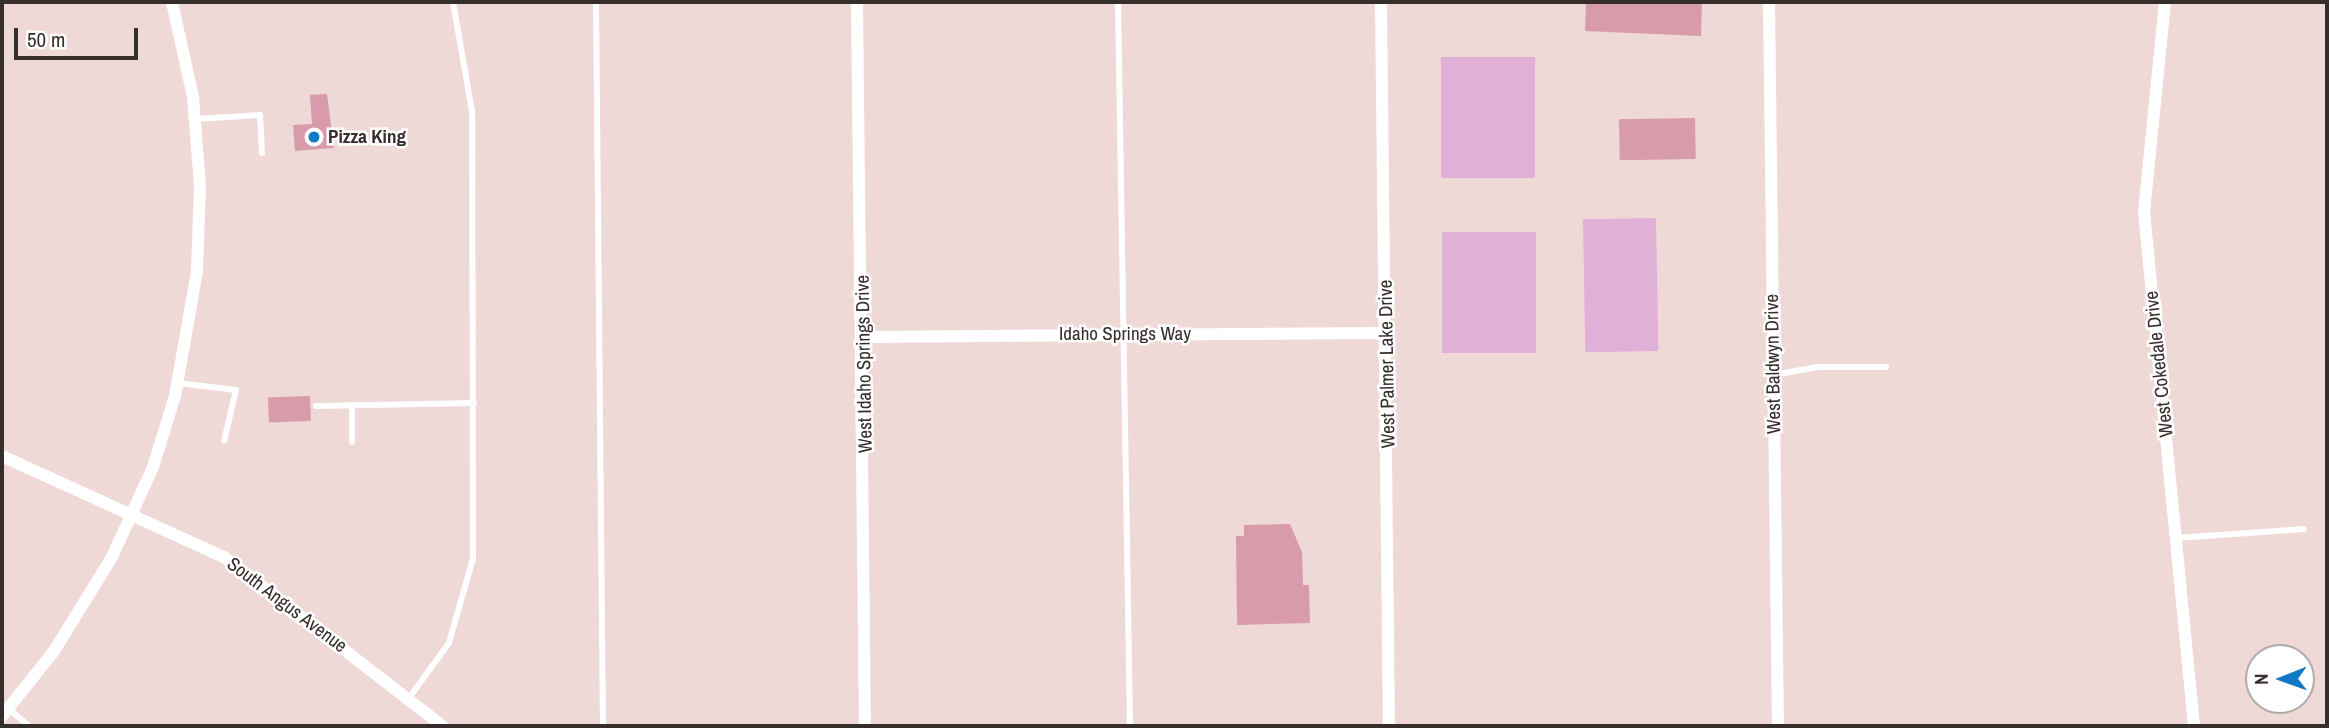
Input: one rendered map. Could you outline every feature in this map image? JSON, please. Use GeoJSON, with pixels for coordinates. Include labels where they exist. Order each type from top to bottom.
{"type":"FeatureCollection","features":[{"type":"Feature","properties":{"kind":"street"},"geometry":{"type":"LineString","coordinates":[[5,712],[76,619],[134,515],[178,383],[197,271],[195,119],[172,2]]}},
{"type":"Feature","properties":{"kind":"street","name":"West Idaho Springs Drive"},"geometry":{"type":"LineString","coordinates":[[857,2],[863,337],[865,726]]}},
{"type":"Feature","properties":{"kind":"street","name":"West Palmer Lake Drive"},"geometry":{"type":"LineString","coordinates":[[1381,2],[1389,726]]}},
{"type":"Feature","properties":{"kind":"street","name":"West Baldwyn Drive"},"geometry":{"type":"LineString","coordinates":[[1769,2],[1778,726]]}},
{"type":"Feature","properties":{"kind":"street","name":"West Cokedale Drive"},"geometry":{"type":"LineString","coordinates":[[2165,2],[2144,212],[2194,726]]}},
{"type":"Feature","properties":{"kind":"street","name":"Idaho Springs Way"},"geometry":{"type":"LineString","coordinates":[[863,337],[1386,333]]}},
{"type":"Feature","properties":{"kind":"street","name":"South Angus Avenue"},"geometry":{"type":"LineString","coordinates":[[2,456],[134,515],[255,576],[443,726]]}},
{"type":"Feature","properties":{"kind":"lane"},"geometry":{"type":"LineString","coordinates":[[409,698],[449,643],[469,587],[474,403],[472,111],[453,2]]}},
{"type":"Feature","properties":{"kind":"lane"},"geometry":{"type":"LineString","coordinates":[[596,2],[603,726]]}},
{"type":"Feature","properties":{"kind":"lane"},"geometry":{"type":"LineString","coordinates":[[1118,2],[1130,726]]}},
{"type":"Feature","properties":{"kind":"lane"},"geometry":{"type":"LineString","coordinates":[[195,119],[260,115],[262,153]]}},
{"type":"Feature","properties":{"kind":"lane"},"geometry":{"type":"LineString","coordinates":[[1773,375],[1818,367],[1886,367]]}},
{"type":"Feature","properties":{"kind":"lane"},"geometry":{"type":"LineString","coordinates":[[178,383],[236,390],[223,441]]}},
{"type":"Feature","properties":{"kind":"lane"},"geometry":{"type":"LineString","coordinates":[[316,406],[474,403]]}},
{"type":"Feature","properties":{"kind":"lane"},"geometry":{"type":"LineString","coordinates":[[352,405],[352,442]]}},
{"type":"Feature","properties":{"kind":"lane"},"geometry":{"type":"LineString","coordinates":[[2176,538],[2304,529]]}},
{"type":"Feature","properties":{"kind":"lane"},"geometry":{"type":"LineString","coordinates":[[5,712],[29,726]]}},
{"type":"Feature","properties":{"kind":"shaded area"},"geometry":{"type":"Polygon","coordinates":[[[1441,57],[1535,57],[1535,178],[1441,178],[1441,57]]]}},
{"type":"Feature","properties":{"kind":"shaded area"},"geometry":{"type":"Polygon","coordinates":[[[1656,218],[1658,351],[1585,352],[1583,219],[1656,218]]]}},
{"type":"Feature","properties":{"kind":"shaded area"},"geometry":{"type":"Polygon","coordinates":[[[1442,232],[1536,232],[1536,353],[1442,353],[1442,232]]]}},
{"type":"Feature","properties":{"kind":"building"},"geometry":{"type":"Polygon","coordinates":[[[1586,2],[1702,2],[1701,36],[1585,31],[1586,2]]]}},
{"type":"Feature","properties":{"kind":"building","name":"Pizza King"},"geometry":{"type":"Polygon","coordinates":[[[327,94],[334,148],[295,151],[293,125],[312,124],[310,95],[327,94]]]}},
{"type":"Feature","properties":{"kind":"building"},"geometry":{"type":"Polygon","coordinates":[[[1695,118],[1696,159],[1620,160],[1619,119],[1695,118]]]}},
{"type":"Feature","properties":{"kind":"building"},"geometry":{"type":"Polygon","coordinates":[[[310,396],[311,421],[269,422],[268,397],[310,396]]]}},
{"type":"Feature","properties":{"kind":"building"},"geometry":{"type":"Polygon","coordinates":[[[1290,524],[1302,552],[1303,585],[1309,585],[1310,623],[1237,625],[1236,536],[1244,536],[1244,525],[1290,524]]]}},
{"type":"Feature","properties":{"kind":"place","name":"Pizza King"},"geometry":{"type":"Point","coordinates":[314,137]}}]}
